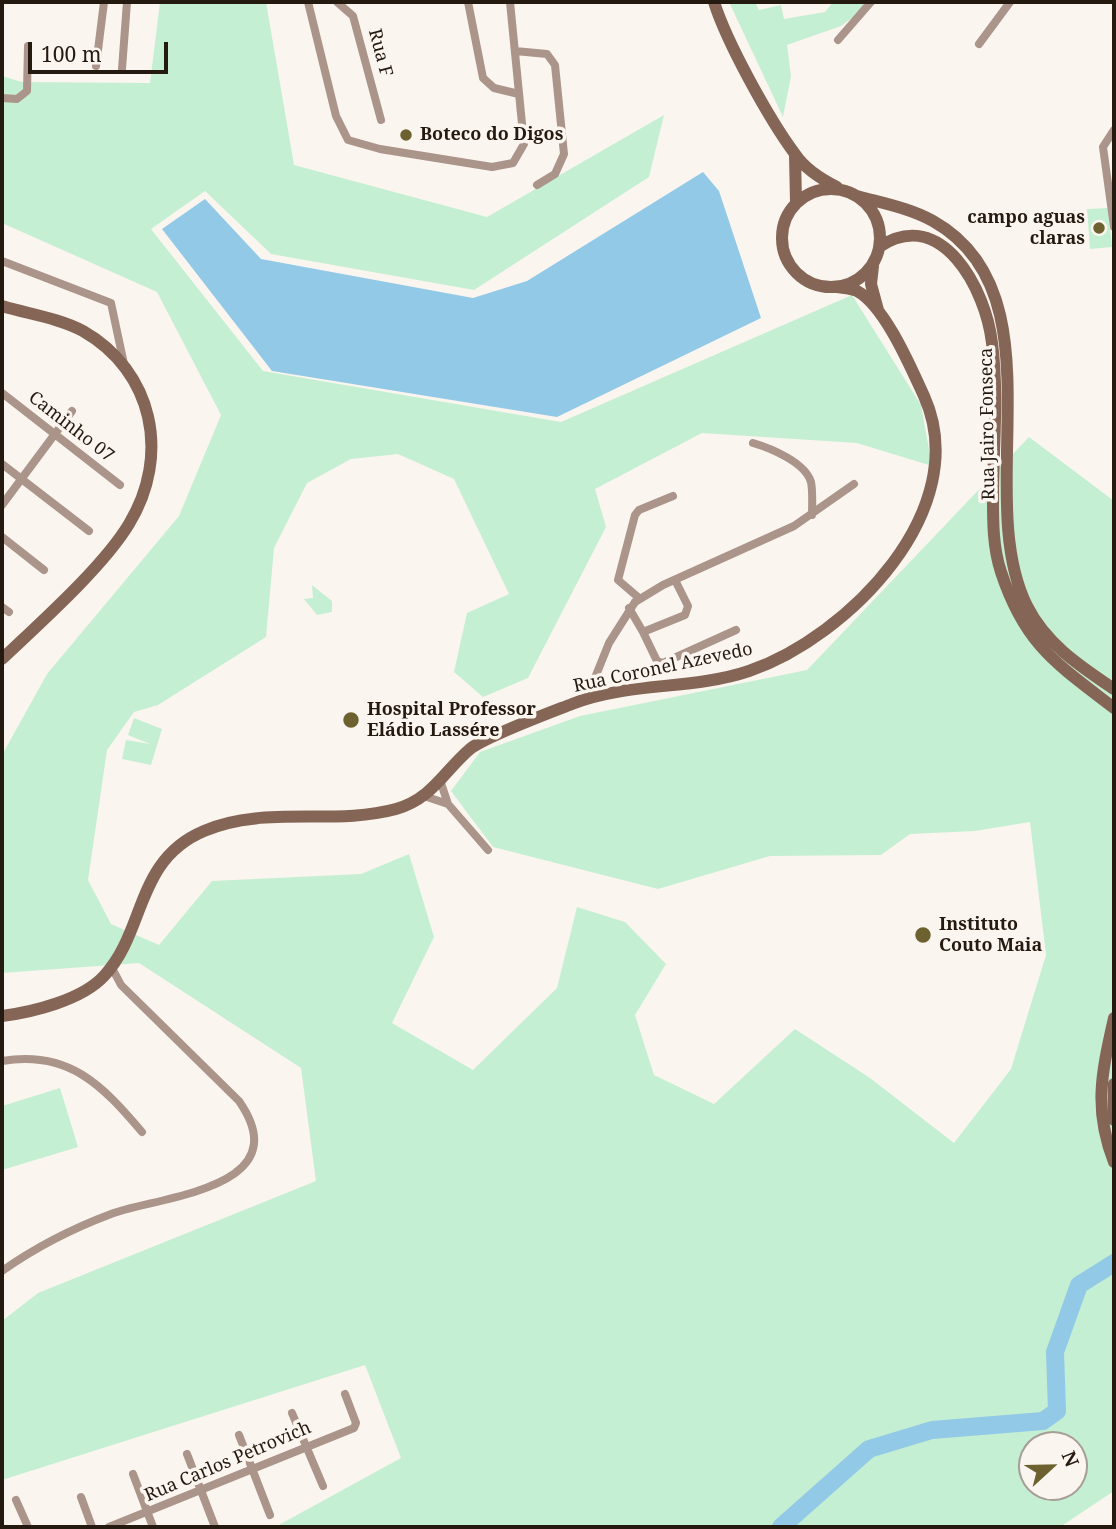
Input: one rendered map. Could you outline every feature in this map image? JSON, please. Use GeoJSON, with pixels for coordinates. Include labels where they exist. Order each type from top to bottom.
{"type":"FeatureCollection","features":[{"type":"Feature","properties":{"kind":"main road"},"geometry":{"type":"LineString","coordinates":[[714,2],[737,53],[795,155],[816,176],[857,196],[876,218],[879,247],[871,284],[879,314]]}},
{"type":"Feature","properties":{"kind":"main road"},"geometry":{"type":"LineString","coordinates":[[795,155],[796,202],[783,226],[783,253],[798,275],[810,283],[859,292],[879,314]]}},
{"type":"Feature","properties":{"kind":"main road"},"geometry":{"type":"LineString","coordinates":[[796,202],[818,190],[844,190]]}},
{"type":"Feature","properties":{"kind":"main road","name":"Rua Jairo Fonseca"},"geometry":{"type":"LineString","coordinates":[[857,196],[934,221],[967,248],[982,272],[1001,324],[1008,365],[1007,522],[1014,573],[1027,606],[1050,639],[1079,666],[1114,689]]}},
{"type":"Feature","properties":{"kind":"main road","name":"Rua Jairo Fonseca"},"geometry":{"type":"LineString","coordinates":[[879,247],[901,235],[928,236],[950,251],[966,274],[985,316],[993,345],[994,529],[1000,570],[1019,615],[1040,647],[1062,670],[1114,708]]}},
{"type":"Feature","properties":{"kind":"main road"},"geometry":{"type":"LineString","coordinates":[[836,287],[851,283],[874,263]]}},
{"type":"Feature","properties":{"kind":"main road"},"geometry":{"type":"LineString","coordinates":[[2,306],[82,331],[124,364],[145,400],[153,431],[146,483],[135,514],[120,537],[2,659]]}},
{"type":"Feature","properties":{"kind":"main road","name":"Rua Coronel Azevedo"},"geometry":{"type":"LineString","coordinates":[[108,971],[154,873],[178,847],[196,834],[226,823],[369,814],[398,808],[424,796],[441,783],[477,746],[586,699],[736,675],[786,656],[842,617],[902,548],[920,520],[934,478],[935,431],[923,394],[879,314]]}},
{"type":"Feature","properties":{"kind":"main road"},"geometry":{"type":"LineString","coordinates":[[2,1016],[64,999],[108,971]]}},
{"type":"Feature","properties":{"kind":"main road"},"geometry":{"type":"LineString","coordinates":[[1114,1017],[1102,1070],[1100,1100],[1102,1128],[1114,1162]]}},
{"type":"Feature","properties":{"kind":"main road"},"geometry":{"type":"LineString","coordinates":[[1114,1084],[1114,1120]]}},
{"type":"Feature","properties":{"kind":"street"},"geometry":{"type":"LineString","coordinates":[[96,66],[104,2]]}},
{"type":"Feature","properties":{"kind":"street"},"geometry":{"type":"LineString","coordinates":[[121,69],[127,2]]}},
{"type":"Feature","properties":{"kind":"street"},"geometry":{"type":"LineString","coordinates":[[308,2],[342,132],[355,143],[492,167],[504,166],[519,156],[524,144],[510,2]]}},
{"type":"Feature","properties":{"kind":"street","name":"Rua F"},"geometry":{"type":"LineString","coordinates":[[337,2],[354,16],[381,120]]}},
{"type":"Feature","properties":{"kind":"street"},"geometry":{"type":"LineString","coordinates":[[468,2],[481,74],[494,88],[519,94]]}},
{"type":"Feature","properties":{"kind":"street"},"geometry":{"type":"LineString","coordinates":[[838,40],[871,2]]}},
{"type":"Feature","properties":{"kind":"street"},"geometry":{"type":"LineString","coordinates":[[979,44],[1010,2]]}},
{"type":"Feature","properties":{"kind":"street"},"geometry":{"type":"LineString","coordinates":[[2,98],[22,97],[28,86],[27,47]]}},
{"type":"Feature","properties":{"kind":"street"},"geometry":{"type":"LineString","coordinates":[[515,51],[539,51],[547,54],[555,65],[564,154],[555,174],[537,185]]}},
{"type":"Feature","properties":{"kind":"street"},"geometry":{"type":"LineString","coordinates":[[1114,130],[1103,147],[1114,227]]}},
{"type":"Feature","properties":{"kind":"street"},"geometry":{"type":"LineString","coordinates":[[2,261],[111,303],[124,364]]}},
{"type":"Feature","properties":{"kind":"street","name":"Caminho 07"},"geometry":{"type":"LineString","coordinates":[[2,393],[120,485]]}},
{"type":"Feature","properties":{"kind":"street"},"geometry":{"type":"LineString","coordinates":[[2,505],[72,411]]}},
{"type":"Feature","properties":{"kind":"street"},"geometry":{"type":"LineString","coordinates":[[753,443],[771,449],[803,470],[811,483],[812,515]]}},
{"type":"Feature","properties":{"kind":"street"},"geometry":{"type":"LineString","coordinates":[[2,464],[89,531]]}},
{"type":"Feature","properties":{"kind":"street"},"geometry":{"type":"LineString","coordinates":[[586,699],[628,608],[639,598],[812,515],[854,484]]}},
{"type":"Feature","properties":{"kind":"street"},"geometry":{"type":"LineString","coordinates":[[639,598],[618,580],[635,515],[639,510],[673,496]]}},
{"type":"Feature","properties":{"kind":"street"},"geometry":{"type":"LineString","coordinates":[[2,537],[44,570]]}},
{"type":"Feature","properties":{"kind":"street"},"geometry":{"type":"LineString","coordinates":[[643,632],[660,628],[688,612],[675,580]]}},
{"type":"Feature","properties":{"kind":"street"},"geometry":{"type":"LineString","coordinates":[[628,608],[657,661],[663,663],[736,630]]}},
{"type":"Feature","properties":{"kind":"street"},"geometry":{"type":"LineString","coordinates":[[441,783],[448,804],[488,850]]}},
{"type":"Feature","properties":{"kind":"street"},"geometry":{"type":"LineString","coordinates":[[424,796],[448,804]]}},
{"type":"Feature","properties":{"kind":"street"},"geometry":{"type":"LineString","coordinates":[[2,1271],[58,1236],[111,1214],[221,1183],[238,1172],[248,1159],[253,1135],[250,1122],[239,1101],[108,971]]}},
{"type":"Feature","properties":{"kind":"street"},"geometry":{"type":"LineString","coordinates":[[2,1061],[43,1060],[70,1067],[113,1099],[142,1132]]}},
{"type":"Feature","properties":{"kind":"street","name":"Rua Carlos Petrovich"},"geometry":{"type":"LineString","coordinates":[[109,1527],[354,1428],[356,1423],[345,1394]]}},
{"type":"Feature","properties":{"kind":"street"},"geometry":{"type":"LineString","coordinates":[[292,1413],[323,1486]]}},
{"type":"Feature","properties":{"kind":"street"},"geometry":{"type":"LineString","coordinates":[[239,1435],[270,1515]]}},
{"type":"Feature","properties":{"kind":"street"},"geometry":{"type":"LineString","coordinates":[[187,1454],[215,1527]]}},
{"type":"Feature","properties":{"kind":"street"},"geometry":{"type":"LineString","coordinates":[[133,1474],[153,1527]]}},
{"type":"Feature","properties":{"kind":"street"},"geometry":{"type":"LineString","coordinates":[[81,1497],[92,1527]]}},
{"type":"Feature","properties":{"kind":"street"},"geometry":{"type":"LineString","coordinates":[[16,1500],[28,1527]]}},
{"type":"Feature","properties":{"kind":"green space"},"geometry":{"type":"Polygon","coordinates":[[[160,2],[266,2],[294,165],[487,217],[664,115],[649,177],[474,290],[271,254],[205,191],[151,229],[263,371],[561,422],[852,295],[921,405],[932,466],[857,443],[702,433],[595,489],[606,527],[528,678],[483,697],[454,672],[467,613],[509,594],[454,479],[398,454],[351,459],[307,483],[274,548],[266,637],[158,705],[134,712],[107,750],[88,880],[111,924],[159,945],[212,881],[361,874],[409,854],[434,937],[392,1023],[473,1070],[557,988],[577,907],[625,922],[666,964],[635,1015],[654,1075],[714,1104],[795,1029],[870,1078],[954,1143],[1011,1069],[1046,955],[1030,822],[975,831],[910,834],[881,855],[770,856],[658,889],[493,847],[451,791],[480,752],[580,716],[807,670],[1029,437],[1114,501],[1114,1491],[1060,1527],[275,1527],[401,1458],[365,1365],[2,1480],[2,1321],[38,1293],[316,1181],[301,1068],[139,963],[2,973],[2,755],[47,674],[179,516],[221,415],[157,292],[2,223],[2,76],[22,82],[150,83],[160,2]]]}},
{"type":"Feature","properties":{"kind":"green space"},"geometry":{"type":"Polygon","coordinates":[[[729,2],[755,2],[759,10],[781,5],[784,19],[825,12],[833,2],[864,2],[863,10],[841,26],[787,45],[791,76],[783,117],[729,2]]]}},
{"type":"Feature","properties":{"kind":"green space","name":"campo aguas claras"},"geometry":{"type":"Polygon","coordinates":[[[1108,208],[1112,247],[1090,249],[1087,209],[1108,208]]]}},
{"type":"Feature","properties":{"kind":"green space"},"geometry":{"type":"Polygon","coordinates":[[[312,585],[332,601],[332,612],[317,615],[304,599],[313,598],[312,585]]]}},
{"type":"Feature","properties":{"kind":"green space"},"geometry":{"type":"Polygon","coordinates":[[[134,718],[162,729],[151,765],[122,759],[126,740],[150,744],[128,735],[134,718]]]}},
{"type":"Feature","properties":{"kind":"green space"},"geometry":{"type":"Polygon","coordinates":[[[60,1088],[78,1147],[2,1170],[2,1106],[60,1088]]]}},
{"type":"Feature","properties":{"kind":"water"},"geometry":{"type":"Polygon","coordinates":[[[703,172],[719,191],[761,318],[557,417],[272,371],[162,229],[205,199],[261,259],[473,298],[527,281],[703,172]]]}},
{"type":"Feature","properties":{"kind":"waterway"},"geometry":{"type":"LineString","coordinates":[[781,1527],[869,1449],[932,1430],[1043,1421],[1057,1411],[1055,1352],[1079,1285],[1114,1263]]}},
{"type":"Feature","properties":{"kind":"place","name":"Boteco do Digos"},"geometry":{"type":"Point","coordinates":[406,135]}},
{"type":"Feature","properties":{"kind":"place","name":"campo aguas claras"},"geometry":{"type":"Point","coordinates":[1099,228]}},
{"type":"Feature","properties":{"kind":"place","name":"Hospital Professor Eládio Lassére"},"geometry":{"type":"Point","coordinates":[351,720]}},
{"type":"Feature","properties":{"kind":"place","name":"Instituto Couto Maia"},"geometry":{"type":"Point","coordinates":[923,935]}}]}
